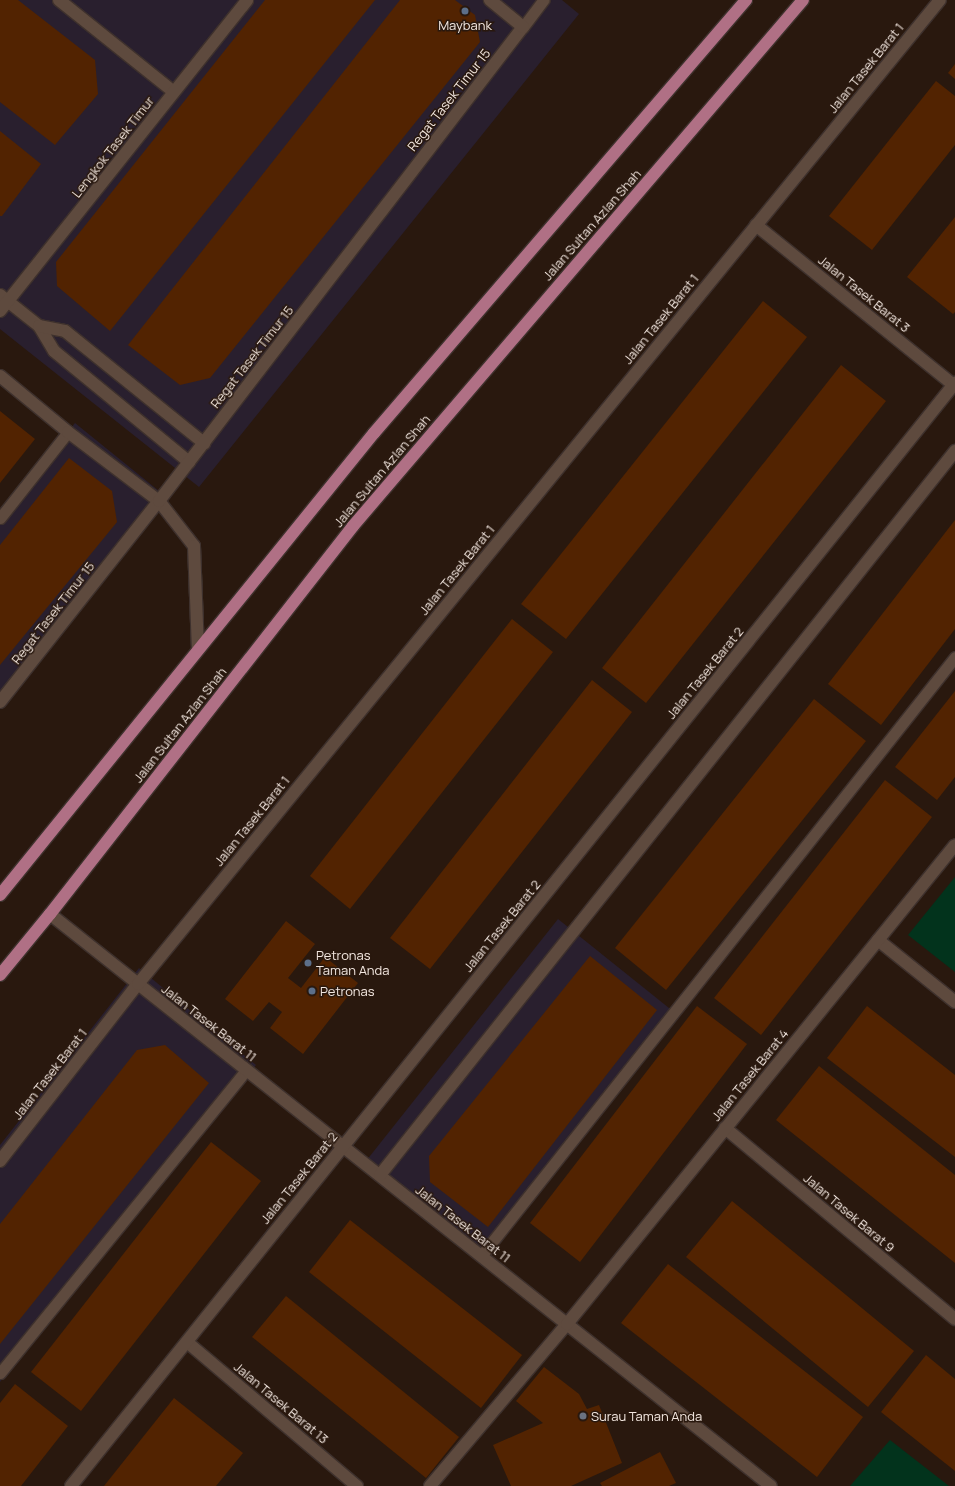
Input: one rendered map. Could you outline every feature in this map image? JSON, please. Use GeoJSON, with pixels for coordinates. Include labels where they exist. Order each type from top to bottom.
{"type":"FeatureCollection","features":[{"type":"Feature","properties":{"kind":"main road"},"geometry":{"type":"LineString","coordinates":[[0,894],[374,433],[746,0]]}},
{"type":"Feature","properties":{"kind":"main road","name":"Jalan Sultan Azlan Shah"},"geometry":{"type":"LineString","coordinates":[[0,975],[50,914],[353,526],[803,0]]}},
{"type":"Feature","properties":{"kind":"street"},"geometry":{"type":"LineString","coordinates":[[59,0],[174,92]]}},
{"type":"Feature","properties":{"kind":"street","name":"Lengkok Tasek Timur"},"geometry":{"type":"LineString","coordinates":[[3,302],[247,0]]}},
{"type":"Feature","properties":{"kind":"street"},"geometry":{"type":"LineString","coordinates":[[490,0],[523,27]]}},
{"type":"Feature","properties":{"kind":"street","name":"Jalan Tasek Barat 1"},"geometry":{"type":"LineString","coordinates":[[0,1161],[138,984],[940,0]]}},
{"type":"Feature","properties":{"kind":"street","name":"Regat Tasek Timur 15"},"geometry":{"type":"LineString","coordinates":[[0,702],[204,443],[523,27]]}},
{"type":"Feature","properties":{"kind":"street","name":"Jalan Tasek Barat 3"},"geometry":{"type":"LineString","coordinates":[[756,225],[955,385]]}},
{"type":"Feature","properties":{"kind":"street"},"geometry":{"type":"LineString","coordinates":[[3,302],[39,326],[66,331],[204,443]]}},
{"type":"Feature","properties":{"kind":"street"},"geometry":{"type":"LineString","coordinates":[[39,326],[54,351],[189,462]]}},
{"type":"Feature","properties":{"kind":"street"},"geometry":{"type":"LineString","coordinates":[[0,376],[68,432],[159,501],[194,546],[198,649]]}},
{"type":"Feature","properties":{"kind":"street","name":"Jalan Tasek Barat 2"},"geometry":{"type":"LineString","coordinates":[[72,1486],[343,1146],[955,385]]}},
{"type":"Feature","properties":{"kind":"street"},"geometry":{"type":"LineString","coordinates":[[380,1175],[955,451]]}},
{"type":"Feature","properties":{"kind":"street","name":"Jalan Tasek Barat 4"},"geometry":{"type":"LineString","coordinates":[[566,1324],[955,845]]}},
{"type":"Feature","properties":{"kind":"street","name":"Jalan Tasek Barat 11"},"geometry":{"type":"LineString","coordinates":[[50,914],[772,1486]]}},
{"type":"Feature","properties":{"kind":"street"},"geometry":{"type":"LineString","coordinates":[[878,940],[955,1002]]}},
{"type":"Feature","properties":{"kind":"street","name":"Jalan Tasek Barat 9"},"geometry":{"type":"LineString","coordinates":[[725,1128],[955,1319]]}},
{"type":"Feature","properties":{"kind":"street"},"geometry":{"type":"LineString","coordinates":[[430,1486],[566,1324]]}},
{"type":"Feature","properties":{"kind":"street","name":"Jalan Tasek Barat 13"},"geometry":{"type":"LineString","coordinates":[[187,1342],[357,1486]]}},
{"type":"Feature","properties":{"kind":"lane"},"geometry":{"type":"LineString","coordinates":[[523,27],[543,0]]}},
{"type":"Feature","properties":{"kind":"lane"},"geometry":{"type":"LineString","coordinates":[[0,518],[68,432]]}},
{"type":"Feature","properties":{"kind":"lane"},"geometry":{"type":"LineString","coordinates":[[481,1256],[955,657]]}},
{"type":"Feature","properties":{"kind":"lane"},"geometry":{"type":"LineString","coordinates":[[0,1373],[246,1070]]}},
{"type":"Feature","properties":{"kind":"shaded area"},"geometry":{"type":"Polygon","coordinates":[[[0,0],[562,0],[579,14],[199,487],[0,329],[0,0]]]}},
{"type":"Feature","properties":{"kind":"shaded area"},"geometry":{"type":"Polygon","coordinates":[[[75,423],[164,495],[0,704],[0,517],[75,423]]]}},
{"type":"Feature","properties":{"kind":"shaded area"},"geometry":{"type":"Polygon","coordinates":[[[558,919],[674,1012],[480,1258],[366,1161],[558,919]]]}},
{"type":"Feature","properties":{"kind":"shaded area"},"geometry":{"type":"Polygon","coordinates":[[[139,968],[256,1065],[0,1382],[0,1145],[139,968]]]}},
{"type":"Feature","properties":{"kind":"green space"},"geometry":{"type":"Polygon","coordinates":[[[955,877],[955,972],[908,935],[955,877]]]}},
{"type":"Feature","properties":{"kind":"green space"},"geometry":{"type":"Polygon","coordinates":[[[890,1440],[949,1486],[850,1486],[890,1440]]]}},
{"type":"Feature","properties":{"kind":"building"},"geometry":{"type":"Polygon","coordinates":[[[0,0],[18,0],[95,60],[98,94],[55,145],[0,102],[0,0]]]}},
{"type":"Feature","properties":{"kind":"building"},"geometry":{"type":"Polygon","coordinates":[[[265,0],[375,0],[110,331],[57,286],[56,262],[265,0]]]}},
{"type":"Feature","properties":{"kind":"building"},"geometry":{"type":"Polygon","coordinates":[[[400,0],[455,0],[475,15],[480,42],[210,378],[180,385],[128,345],[400,0]]]}},
{"type":"Feature","properties":{"kind":"building"},"geometry":{"type":"Polygon","coordinates":[[[955,64],[955,79],[948,73],[955,64]]]}},
{"type":"Feature","properties":{"kind":"building"},"geometry":{"type":"Polygon","coordinates":[[[936,81],[955,96],[955,145],[872,250],[829,216],[936,81]]]}},
{"type":"Feature","properties":{"kind":"building"},"geometry":{"type":"Polygon","coordinates":[[[0,131],[41,164],[2,216],[0,216],[0,131]]]}},
{"type":"Feature","properties":{"kind":"building"},"geometry":{"type":"Polygon","coordinates":[[[955,217],[955,312],[953,314],[907,277],[955,217]]]}},
{"type":"Feature","properties":{"kind":"building"},"geometry":{"type":"Polygon","coordinates":[[[763,301],[807,337],[566,639],[521,604],[763,301]]]}},
{"type":"Feature","properties":{"kind":"building"},"geometry":{"type":"Polygon","coordinates":[[[841,365],[886,401],[646,703],[602,668],[841,365]]]}},
{"type":"Feature","properties":{"kind":"building"},"geometry":{"type":"Polygon","coordinates":[[[0,411],[35,439],[0,483],[0,411]]]}},
{"type":"Feature","properties":{"kind":"building"},"geometry":{"type":"Polygon","coordinates":[[[69,458],[112,491],[117,522],[0,665],[0,545],[69,458]]]}},
{"type":"Feature","properties":{"kind":"building"},"geometry":{"type":"Polygon","coordinates":[[[955,520],[955,629],[881,725],[828,684],[955,520]]]}},
{"type":"Feature","properties":{"kind":"building"},"geometry":{"type":"Polygon","coordinates":[[[512,619],[553,652],[350,909],[310,876],[512,619]]]}},
{"type":"Feature","properties":{"kind":"building"},"geometry":{"type":"Polygon","coordinates":[[[592,680],[632,712],[430,969],[390,938],[592,680]]]}},
{"type":"Feature","properties":{"kind":"building"},"geometry":{"type":"Polygon","coordinates":[[[955,691],[955,777],[937,800],[895,767],[955,691]]]}},
{"type":"Feature","properties":{"kind":"building"},"geometry":{"type":"Polygon","coordinates":[[[814,699],[866,741],[666,990],[615,948],[814,699]]]}},
{"type":"Feature","properties":{"kind":"building"},"geometry":{"type":"Polygon","coordinates":[[[885,780],[932,817],[761,1035],[714,998],[885,780]]]}},
{"type":"Feature","properties":{"kind":"building"},"geometry":{"type":"Polygon","coordinates":[[[286,921],[315,944],[288,978],[301,988],[325,957],[358,983],[303,1054],[270,1028],[282,1012],[269,1002],[253,1021],[225,999],[286,921]]]}},
{"type":"Feature","properties":{"kind":"building"},"geometry":{"type":"Polygon","coordinates":[[[590,956],[657,1010],[488,1227],[430,1182],[429,1156],[590,956]]]}},
{"type":"Feature","properties":{"kind":"building"},"geometry":{"type":"Polygon","coordinates":[[[697,1006],[747,1044],[580,1262],[530,1223],[697,1006]]]}},
{"type":"Feature","properties":{"kind":"building"},"geometry":{"type":"Polygon","coordinates":[[[867,1006],[955,1075],[955,1157],[827,1058],[867,1006]]]}},
{"type":"Feature","properties":{"kind":"building"},"geometry":{"type":"Polygon","coordinates":[[[165,1045],[209,1083],[0,1344],[0,1224],[137,1050],[165,1045]]]}},
{"type":"Feature","properties":{"kind":"building"},"geometry":{"type":"Polygon","coordinates":[[[819,1066],[955,1175],[955,1263],[776,1120],[819,1066]]]}},
{"type":"Feature","properties":{"kind":"building"},"geometry":{"type":"Polygon","coordinates":[[[211,1142],[261,1181],[81,1411],[31,1372],[211,1142]]]}},
{"type":"Feature","properties":{"kind":"building"},"geometry":{"type":"Polygon","coordinates":[[[732,1201],[914,1351],[868,1407],[686,1257],[732,1201]]]}},
{"type":"Feature","properties":{"kind":"building"},"geometry":{"type":"Polygon","coordinates":[[[350,1220],[522,1355],[481,1408],[309,1272],[350,1220]]]}},
{"type":"Feature","properties":{"kind":"building"},"geometry":{"type":"Polygon","coordinates":[[[668,1264],[863,1417],[817,1477],[621,1323],[668,1264]]]}},
{"type":"Feature","properties":{"kind":"building"},"geometry":{"type":"Polygon","coordinates":[[[286,1296],[459,1437],[426,1478],[252,1337],[286,1296]]]}},
{"type":"Feature","properties":{"kind":"building"},"geometry":{"type":"Polygon","coordinates":[[[926,1355],[955,1379],[955,1471],[881,1412],[926,1355]]]}},
{"type":"Feature","properties":{"kind":"building"},"geometry":{"type":"Polygon","coordinates":[[[544,1367],[579,1394],[587,1409],[599,1405],[622,1463],[571,1486],[511,1486],[493,1445],[543,1423],[516,1401],[544,1367]]]}},
{"type":"Feature","properties":{"kind":"building"},"geometry":{"type":"Polygon","coordinates":[[[15,1384],[68,1426],[21,1486],[0,1486],[0,1403],[15,1384]]]}},
{"type":"Feature","properties":{"kind":"building"},"geometry":{"type":"Polygon","coordinates":[[[174,1398],[243,1453],[216,1486],[104,1486],[174,1398]]]}},
{"type":"Feature","properties":{"kind":"building"},"geometry":{"type":"Polygon","coordinates":[[[660,1452],[676,1483],[669,1486],[602,1486],[600,1483],[660,1452]]]}},
{"type":"Feature","properties":{"kind":"place","name":"Maybank"},"geometry":{"type":"Point","coordinates":[465,11]}},
{"type":"Feature","properties":{"kind":"place","name":"Petronas Taman Anda"},"geometry":{"type":"Point","coordinates":[308,963]}},
{"type":"Feature","properties":{"kind":"place","name":"Petronas"},"geometry":{"type":"Point","coordinates":[312,991]}},
{"type":"Feature","properties":{"kind":"place","name":"Surau Taman Anda"},"geometry":{"type":"Point","coordinates":[583,1416]}}]}
